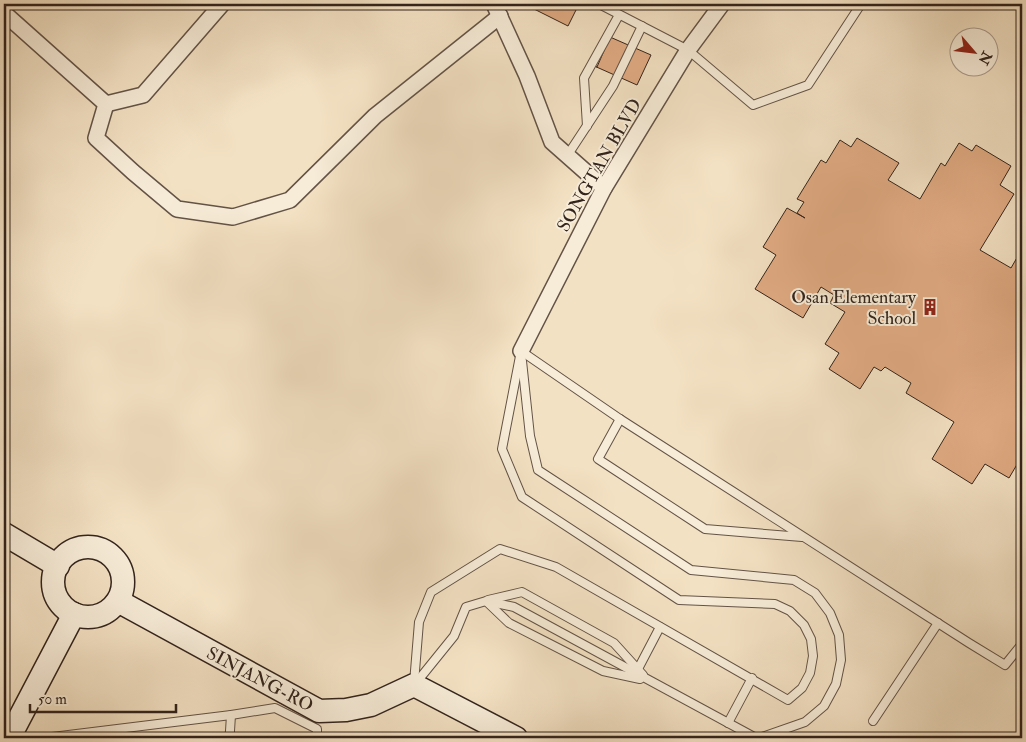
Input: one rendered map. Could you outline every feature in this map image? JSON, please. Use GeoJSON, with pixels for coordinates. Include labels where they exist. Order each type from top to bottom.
{"type":"FeatureCollection","features":[{"type":"Feature","properties":{"kind":"street"},"geometry":{"type":"LineString","coordinates":[[106,104],[143,95],[222,4]]}},
{"type":"Feature","properties":{"kind":"street","name":"SONGTAN BLVD"},"geometry":{"type":"LineString","coordinates":[[521,351],[604,188],[688,50],[722,4]]}},
{"type":"Feature","properties":{"kind":"street"},"geometry":{"type":"LineString","coordinates":[[106,104],[96,138],[133,172],[177,209],[233,217],[290,200],[375,116],[497,10],[527,76],[552,142],[604,188]]}},
{"type":"Feature","properties":{"kind":"street"},"geometry":{"type":"LineString","coordinates":[[4,13],[106,104]]}},
{"type":"Feature","properties":{"kind":"street"},"geometry":{"type":"LineString","coordinates":[[4,534],[58,566]]}},
{"type":"Feature","properties":{"kind":"street"},"geometry":{"type":"LineString","coordinates":[[88,547],[106,552],[119,565],[122,574],[123,583],[118,600],[103,614],[93,617],[83,617],[66,609],[59,602],[53,584],[54,575],[63,558],[70,552],[88,547]]}},
{"type":"Feature","properties":{"kind":"street","name":"SINJANG-RO"},"geometry":{"type":"LineString","coordinates":[[118,600],[318,711],[346,710],[371,705],[414,685]]}},
{"type":"Feature","properties":{"kind":"street"},"geometry":{"type":"LineString","coordinates":[[9,738],[74,614]]}},
{"type":"Feature","properties":{"kind":"street"},"geometry":{"type":"LineString","coordinates":[[414,685],[516,738]]}},
{"type":"Feature","properties":{"kind":"lane"},"geometry":{"type":"LineString","coordinates":[[601,5],[688,50],[753,105],[808,85],[861,4]]}},
{"type":"Feature","properties":{"kind":"lane"},"geometry":{"type":"LineString","coordinates":[[587,126],[584,78],[619,15]]}},
{"type":"Feature","properties":{"kind":"lane"},"geometry":{"type":"LineString","coordinates":[[567,156],[613,86],[642,26]]}},
{"type":"Feature","properties":{"kind":"lane"},"geometry":{"type":"LineString","coordinates":[[521,351],[620,419],[1005,665],[1022,644]]}},
{"type":"Feature","properties":{"kind":"lane"},"geometry":{"type":"LineString","coordinates":[[414,685],[419,622],[432,592],[500,549],[556,567],[788,700],[802,688],[810,673],[813,656],[811,639],[804,625],[790,611],[775,604],[680,600],[522,497],[502,449],[521,351]]}},
{"type":"Feature","properties":{"kind":"lane"},"geometry":{"type":"LineString","coordinates":[[486,601],[514,607],[648,681],[757,738],[806,722],[824,706],[836,684],[841,660],[840,636],[830,612],[815,593],[794,580],[691,570],[538,470],[530,436],[521,351]]}},
{"type":"Feature","properties":{"kind":"lane"},"geometry":{"type":"LineString","coordinates":[[620,419],[598,459],[704,529],[804,537]]}},
{"type":"Feature","properties":{"kind":"lane"},"geometry":{"type":"LineString","coordinates":[[414,685],[454,636],[466,607],[522,592],[614,643],[648,681]]}},
{"type":"Feature","properties":{"kind":"lane"},"geometry":{"type":"LineString","coordinates":[[486,601],[509,623],[603,671],[648,681]]}},
{"type":"Feature","properties":{"kind":"lane"},"geometry":{"type":"LineString","coordinates":[[873,721],[938,623]]}},
{"type":"Feature","properties":{"kind":"lane"},"geometry":{"type":"LineString","coordinates":[[638,669],[660,627]]}},
{"type":"Feature","properties":{"kind":"lane"},"geometry":{"type":"LineString","coordinates":[[728,723],[752,678]]}},
{"type":"Feature","properties":{"kind":"lane"},"geometry":{"type":"LineString","coordinates":[[44,738],[275,708],[317,729],[317,738]]}},
{"type":"Feature","properties":{"kind":"lane"},"geometry":{"type":"LineString","coordinates":[[229,738],[231,715]]}},
{"type":"Feature","properties":{"kind":"building"},"geometry":{"type":"Polygon","coordinates":[[[524,4],[579,4],[568,26],[524,4]]]}},
{"type":"Feature","properties":{"kind":"building"},"geometry":{"type":"Polygon","coordinates":[[[610,37],[651,55],[637,85],[592,65],[597,67],[610,37]]]}},
{"type":"Feature","properties":{"kind":"building","name":"Osan Elementary School"},"geometry":{"type":"Polygon","coordinates":[[[857,138],[899,163],[888,180],[920,199],[941,163],[945,166],[959,143],[972,151],[976,145],[1011,166],[1000,185],[1014,194],[980,250],[1011,268],[1022,249],[1022,456],[1009,478],[985,464],[972,484],[932,459],[954,422],[906,393],[911,383],[885,367],[881,371],[874,367],[860,389],[829,369],[839,353],[825,344],[845,312],[830,303],[834,295],[821,287],[803,318],[755,289],[776,255],[763,247],[787,208],[805,218],[797,213],[804,202],[797,199],[821,160],[826,163],[840,140],[851,147],[857,138]]]}},
{"type":"Feature","properties":{"kind":"place","name":"Osan Elementary School"},"geometry":{"type":"Point","coordinates":[930,307]}}]}
